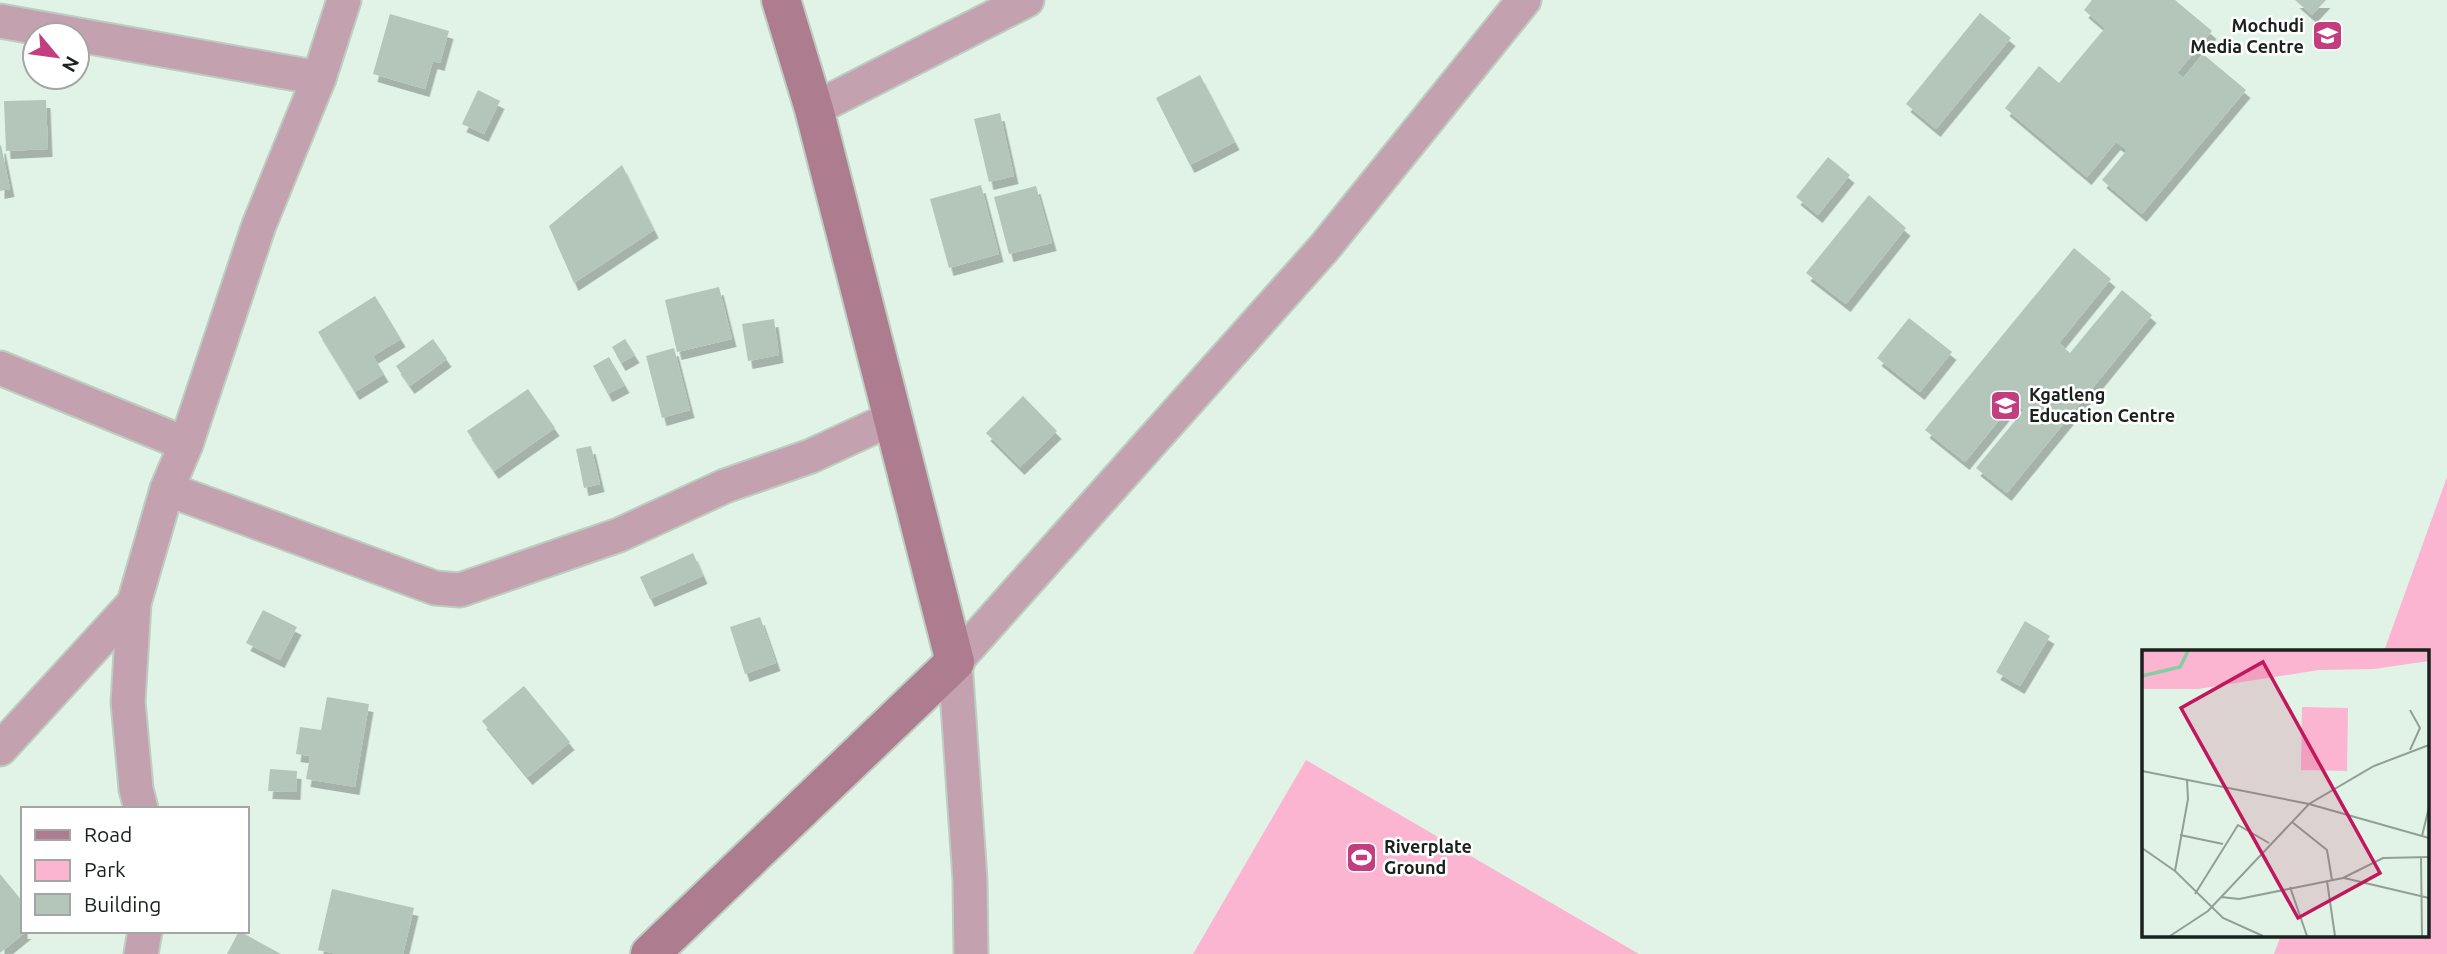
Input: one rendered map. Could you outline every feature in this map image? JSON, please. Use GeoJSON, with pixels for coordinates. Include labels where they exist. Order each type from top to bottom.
{"type":"FeatureCollection","features":[{"type":"Feature","properties":{"kind":"street"},"geometry":{"type":"LineString","coordinates":[[140,807],[136,789],[128,702],[134,603],[167,489],[186,444],[258,225],[318,78],[344,0]]}},
{"type":"Feature","properties":{"kind":"street"},"geometry":{"type":"LineString","coordinates":[[781,0],[814,109],[955,662],[970,880],[971,954]]}},
{"type":"Feature","properties":{"kind":"street"},"geometry":{"type":"LineString","coordinates":[[814,109],[1027,0]]}},
{"type":"Feature","properties":{"kind":"street"},"geometry":{"type":"LineString","coordinates":[[650,954],[955,662],[1324,248],[1524,0]]}},
{"type":"Feature","properties":{"kind":"street"},"geometry":{"type":"LineString","coordinates":[[0,21],[318,78]]}},
{"type":"Feature","properties":{"kind":"street"},"geometry":{"type":"LineString","coordinates":[[0,368],[186,444]]}},
{"type":"Feature","properties":{"kind":"street"},"geometry":{"type":"LineString","coordinates":[[167,489],[435,588],[460,590],[619,535],[725,486],[811,456],[893,418]]}},
{"type":"Feature","properties":{"kind":"street"},"geometry":{"type":"LineString","coordinates":[[0,749],[134,603]]}},
{"type":"Feature","properties":{"kind":"street"},"geometry":{"type":"LineString","coordinates":[[141,954],[145,933]]}},
{"type":"Feature","properties":{"kind":"green space"},"geometry":{"type":"Polygon","coordinates":[[[2447,477],[2447,954],[2274,954],[2281,936],[2430,936],[2430,650],[2384,650],[2447,477]]]}},
{"type":"Feature","properties":{"kind":"green space","name":"Riverplate Ground"},"geometry":{"type":"Polygon","coordinates":[[[1306,760],[1639,954],[1193,954],[1306,760]]]}},
{"type":"Feature","properties":{"kind":"building"},"geometry":{"type":"Polygon","coordinates":[[[2092,0],[2175,0],[2212,31],[2177,73],[2183,78],[2203,54],[2246,90],[2142,214],[2102,180],[2127,150],[2116,142],[2087,177],[2005,108],[2039,66],[2059,83],[2105,28],[2084,10],[2092,0]]]}},
{"type":"Feature","properties":{"kind":"building"},"geometry":{"type":"Polygon","coordinates":[[[2295,0],[2326,0],[2312,15],[2295,0]]]}},
{"type":"Feature","properties":{"kind":"building"},"geometry":{"type":"Polygon","coordinates":[[[1980,13],[2011,38],[1936,129],[1906,104],[1980,13]]]}},
{"type":"Feature","properties":{"kind":"building"},"geometry":{"type":"Polygon","coordinates":[[[390,14],[449,31],[440,63],[433,61],[425,89],[373,74],[390,14]]]}},
{"type":"Feature","properties":{"kind":"building"},"geometry":{"type":"Polygon","coordinates":[[[1200,75],[1235,142],[1190,165],[1156,98],[1200,75]]]}},
{"type":"Feature","properties":{"kind":"building"},"geometry":{"type":"Polygon","coordinates":[[[478,90],[500,101],[484,134],[462,124],[478,90]]]}},
{"type":"Feature","properties":{"kind":"building"},"geometry":{"type":"Polygon","coordinates":[[[46,100],[48,149],[6,151],[4,101],[46,100]]]}},
{"type":"Feature","properties":{"kind":"building"},"geometry":{"type":"Polygon","coordinates":[[[1000,113],[1014,176],[989,182],[974,119],[1000,113]]]}},
{"type":"Feature","properties":{"kind":"building"},"geometry":{"type":"Polygon","coordinates":[[[0,146],[10,189],[0,191],[0,146]]]}},
{"type":"Feature","properties":{"kind":"building"},"geometry":{"type":"Polygon","coordinates":[[[1828,157],[1850,175],[1818,215],[1796,197],[1828,157]]]}},
{"type":"Feature","properties":{"kind":"building"},"geometry":{"type":"Polygon","coordinates":[[[622,165],[654,230],[574,283],[549,226],[622,165]]]}},
{"type":"Feature","properties":{"kind":"building"},"geometry":{"type":"Polygon","coordinates":[[[981,185],[999,254],[949,268],[930,199],[981,185]]]}},
{"type":"Feature","properties":{"kind":"building"},"geometry":{"type":"Polygon","coordinates":[[[1036,186],[1052,243],[1009,254],[994,197],[1036,186]]]}},
{"type":"Feature","properties":{"kind":"building"},"geometry":{"type":"Polygon","coordinates":[[[1869,195],[1906,228],[1846,304],[1806,273],[1869,195]]]}},
{"type":"Feature","properties":{"kind":"building"},"geometry":{"type":"Polygon","coordinates":[[[2074,248],[2111,279],[2059,343],[2070,353],[2122,290],[2152,315],[2007,493],[1976,468],[2024,410],[2014,402],[1965,462],[1925,430],[2074,248]]]}},
{"type":"Feature","properties":{"kind":"building"},"geometry":{"type":"Polygon","coordinates":[[[719,287],[732,339],[677,352],[665,300],[719,287]]]}},
{"type":"Feature","properties":{"kind":"building"},"geometry":{"type":"Polygon","coordinates":[[[375,296],[401,339],[373,356],[384,374],[355,392],[318,332],[375,296]]]}},
{"type":"Feature","properties":{"kind":"building"},"geometry":{"type":"Polygon","coordinates":[[[1909,318],[1952,352],[1920,392],[1877,358],[1909,318]]]}},
{"type":"Feature","properties":{"kind":"building"},"geometry":{"type":"Polygon","coordinates":[[[774,319],[779,355],[748,361],[742,324],[774,319]]]}},
{"type":"Feature","properties":{"kind":"building"},"geometry":{"type":"Polygon","coordinates":[[[433,339],[447,359],[410,386],[396,366],[433,339]]]}},
{"type":"Feature","properties":{"kind":"building"},"geometry":{"type":"Polygon","coordinates":[[[625,339],[635,355],[621,363],[612,347],[625,339]]]}},
{"type":"Feature","properties":{"kind":"building"},"geometry":{"type":"Polygon","coordinates":[[[674,348],[690,410],[662,418],[646,356],[674,348]]]}},
{"type":"Feature","properties":{"kind":"building"},"geometry":{"type":"Polygon","coordinates":[[[609,357],[625,385],[608,394],[593,366],[609,357]]]}},
{"type":"Feature","properties":{"kind":"building"},"geometry":{"type":"Polygon","coordinates":[[[528,389],[555,428],[494,471],[467,431],[528,389]]]}},
{"type":"Feature","properties":{"kind":"building"},"geometry":{"type":"Polygon","coordinates":[[[1023,396],[1057,431],[1020,467],[986,433],[1023,396]]]}},
{"type":"Feature","properties":{"kind":"building"},"geometry":{"type":"Polygon","coordinates":[[[591,446],[600,484],[584,488],[576,449],[591,446]]]}},
{"type":"Feature","properties":{"kind":"building"},"geometry":{"type":"Polygon","coordinates":[[[693,553],[703,576],[650,599],[640,577],[693,553]]]}},
{"type":"Feature","properties":{"kind":"building"},"geometry":{"type":"Polygon","coordinates":[[[263,610],[297,627],[280,660],[246,643],[263,610]]]}},
{"type":"Feature","properties":{"kind":"building"},"geometry":{"type":"Polygon","coordinates":[[[760,617],[776,663],[745,674],[730,627],[760,617]]]}},
{"type":"Feature","properties":{"kind":"building"},"geometry":{"type":"Polygon","coordinates":[[[2025,621],[2050,636],[2020,686],[1996,672],[2025,621]]]}},
{"type":"Feature","properties":{"kind":"building"},"geometry":{"type":"Polygon","coordinates":[[[524,686],[570,742],[528,777],[482,721],[524,686]]]}},
{"type":"Feature","properties":{"kind":"building"},"geometry":{"type":"Polygon","coordinates":[[[327,697],[369,704],[355,787],[306,779],[310,756],[296,754],[300,727],[321,730],[327,697]]]}},
{"type":"Feature","properties":{"kind":"building"},"geometry":{"type":"Polygon","coordinates":[[[270,769],[297,771],[296,792],[268,791],[270,769]]]}},
{"type":"Feature","properties":{"kind":"building"},"geometry":{"type":"Polygon","coordinates":[[[0,874],[21,900],[21,933],[25,933],[0,953],[0,874]]]}},
{"type":"Feature","properties":{"kind":"building"},"geometry":{"type":"Polygon","coordinates":[[[332,889],[414,908],[403,954],[337,954],[318,950],[332,889]]]}},
{"type":"Feature","properties":{"kind":"building"},"geometry":{"type":"Polygon","coordinates":[[[238,933],[243,933],[281,954],[227,954],[238,933]]]}},
{"type":"Feature","properties":{"kind":"place","name":"Mochudi Media Centre"},"geometry":{"type":"Point","coordinates":[2327,36]}},
{"type":"Feature","properties":{"kind":"place","name":"Kgatleng Education Centre"},"geometry":{"type":"Point","coordinates":[2006,405]}},
{"type":"Feature","properties":{"kind":"place","name":"Riverplate Ground"},"geometry":{"type":"Point","coordinates":[1361,857]}}]}
